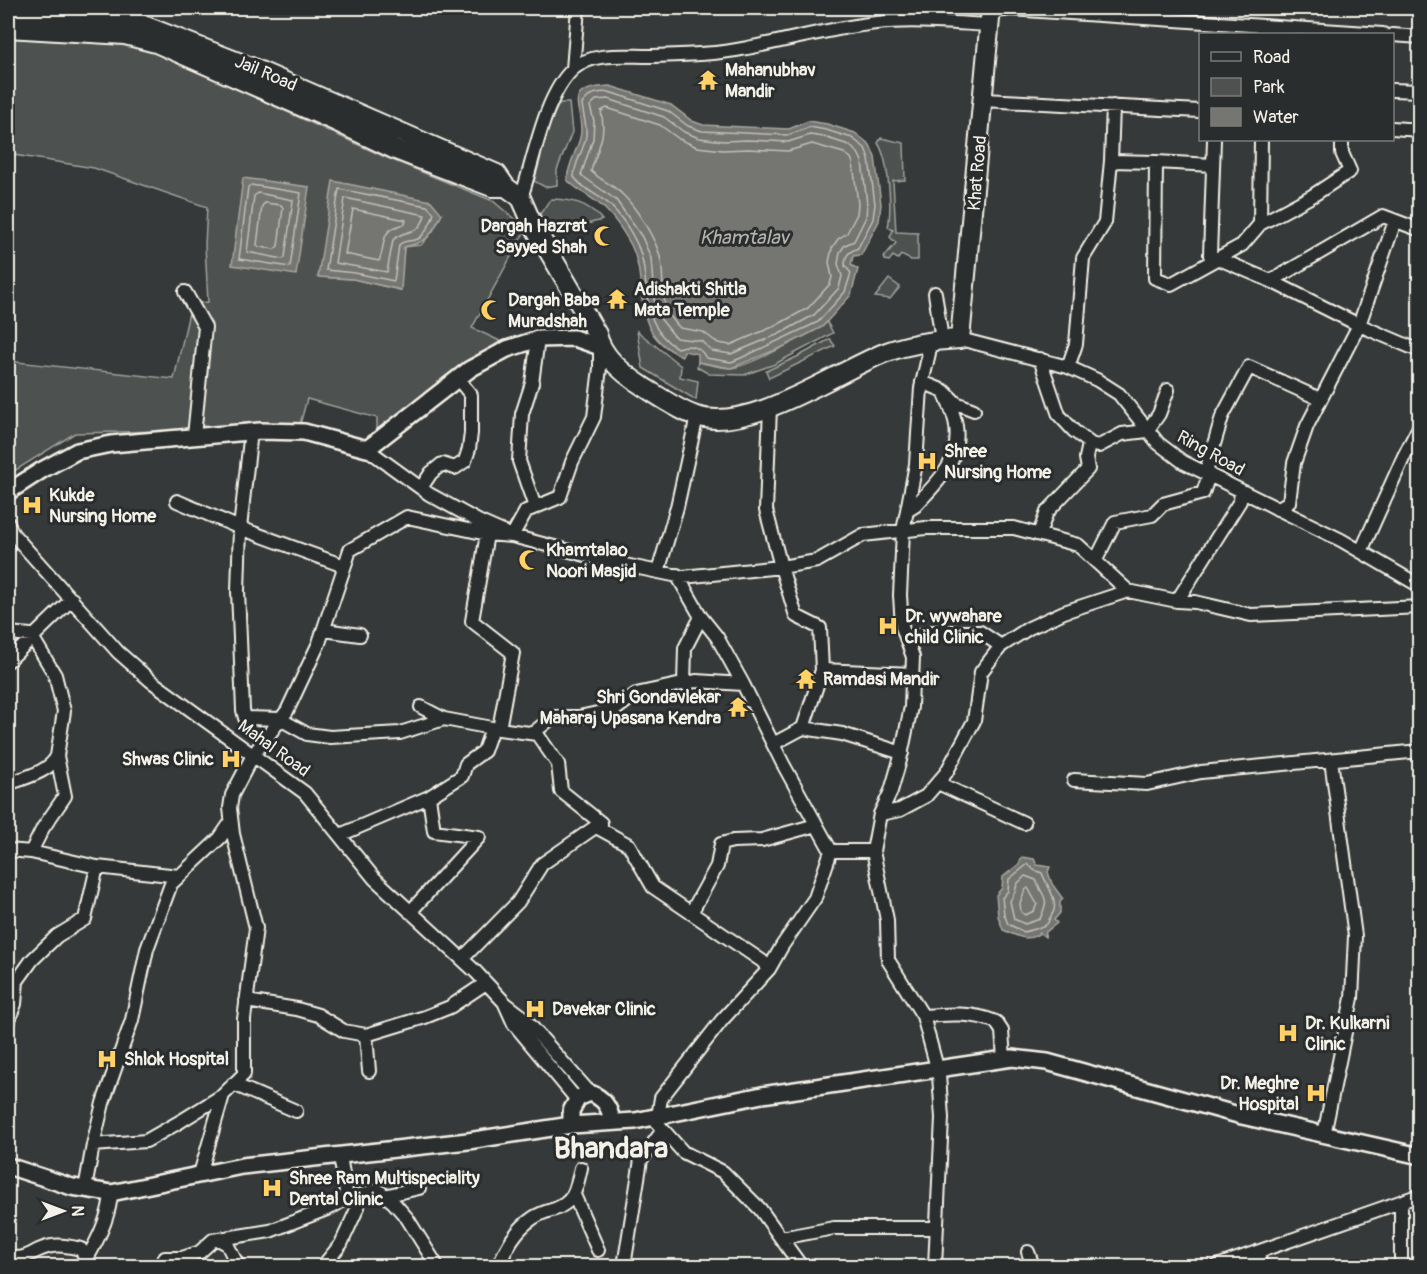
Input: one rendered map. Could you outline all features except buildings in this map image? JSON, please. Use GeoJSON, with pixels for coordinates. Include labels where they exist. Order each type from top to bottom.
{"type":"FeatureCollection","features":[{"type":"Feature","properties":{"kind":"highway","name":"Jail Road"},"geometry":{"type":"LineString","coordinates":[[8,15],[138,23],[251,67],[496,174],[513,192],[532,223],[597,334],[600,347]]}},
{"type":"Feature","properties":{"kind":"highway","name":"Khat Road"},"geometry":{"type":"LineString","coordinates":[[951,339],[983,100],[990,15]]}},
{"type":"Feature","properties":{"kind":"highway","name":"Jail Road"},"geometry":{"type":"LineString","coordinates":[[8,28],[125,35],[156,43],[396,150],[492,187],[513,192]]}},
{"type":"Feature","properties":{"kind":"highway"},"geometry":{"type":"LineString","coordinates":[[600,347],[627,376],[664,400],[697,416],[727,418],[748,416],[886,352],[951,339]]}},
{"type":"Feature","properties":{"kind":"main road"},"geometry":{"type":"LineString","coordinates":[[8,492],[78,451],[111,444],[251,431],[304,432],[367,449],[470,369],[507,348],[538,339],[574,338],[600,347]]}},
{"type":"Feature","properties":{"kind":"main road"},"geometry":{"type":"LineString","coordinates":[[8,1166],[72,1187],[111,1193],[242,1166],[468,1142],[571,1125],[635,1121],[660,1124],[762,1095],[1012,1058],[1047,1062],[1242,1116],[1419,1156]]}},
{"type":"Feature","properties":{"kind":"main road"},"geometry":{"type":"LineString","coordinates":[[571,1125],[571,1111],[584,1096],[599,1096],[610,1109],[612,1122]]}},
{"type":"Feature","properties":{"kind":"street"},"geometry":{"type":"LineString","coordinates":[[573,69],[578,8]]}},
{"type":"Feature","properties":{"kind":"street"},"geometry":{"type":"LineString","coordinates":[[513,192],[532,166],[544,118],[563,83],[573,69],[598,57],[697,55],[877,23],[926,22],[990,15],[1010,9],[1368,33]]}},
{"type":"Feature","properties":{"kind":"street"},"geometry":{"type":"LineString","coordinates":[[1394,35],[1419,37]]}},
{"type":"Feature","properties":{"kind":"street"},"geometry":{"type":"LineString","coordinates":[[1394,90],[1419,91]]}},
{"type":"Feature","properties":{"kind":"street"},"geometry":{"type":"LineString","coordinates":[[983,100],[1199,111]]}},
{"type":"Feature","properties":{"kind":"street"},"geometry":{"type":"LineString","coordinates":[[1068,367],[1076,344],[1083,258],[1105,222],[1113,106]]}},
{"type":"Feature","properties":{"kind":"street"},"geometry":{"type":"LineString","coordinates":[[1394,128],[1419,130]]}},
{"type":"Feature","properties":{"kind":"street"},"geometry":{"type":"LineString","coordinates":[[1214,141],[1210,255],[1271,281],[1359,325],[1419,351]]}},
{"type":"Feature","properties":{"kind":"street"},"geometry":{"type":"LineString","coordinates":[[1260,224],[1261,141]]}},
{"type":"Feature","properties":{"kind":"street"},"geometry":{"type":"LineString","coordinates":[[1156,162],[1155,278],[1171,284],[1242,245],[1260,224],[1350,171],[1342,153],[1342,141]]}},
{"type":"Feature","properties":{"kind":"street"},"geometry":{"type":"LineString","coordinates":[[1111,161],[1213,165]]}},
{"type":"Feature","properties":{"kind":"street"},"geometry":{"type":"LineString","coordinates":[[1271,281],[1383,216],[1419,230]]}},
{"type":"Feature","properties":{"kind":"street"},"geometry":{"type":"LineString","coordinates":[[1277,509],[1289,502],[1294,463],[1307,426],[1359,325],[1395,221]]}},
{"type":"Feature","properties":{"kind":"street"},"geometry":{"type":"LineString","coordinates":[[185,292],[205,327],[194,436]]}},
{"type":"Feature","properties":{"kind":"street"},"geometry":{"type":"LineString","coordinates":[[935,293],[951,339]]}},
{"type":"Feature","properties":{"kind":"street"},"geometry":{"type":"LineString","coordinates":[[535,507],[519,461],[522,414],[532,383],[538,339]]}},
{"type":"Feature","properties":{"kind":"street","name":"Ring Road"},"geometry":{"type":"LineString","coordinates":[[951,339],[1040,359],[1068,367],[1097,380],[1119,394],[1158,443],[1183,462],[1359,550],[1419,586]]}},
{"type":"Feature","properties":{"kind":"street"},"geometry":{"type":"LineString","coordinates":[[922,343],[929,353],[922,382],[916,464],[903,531],[900,594],[902,627],[913,657],[911,707],[902,753],[891,791],[880,814],[873,850],[887,920],[888,960],[922,1016],[937,1070],[942,1118],[935,1266]]}},
{"type":"Feature","properties":{"kind":"street"},"geometry":{"type":"LineString","coordinates":[[512,536],[525,511],[560,497],[572,462],[594,417],[600,347]]}},
{"type":"Feature","properties":{"kind":"street"},"geometry":{"type":"LineString","coordinates":[[1040,359],[1059,415],[1091,444],[1100,446],[1122,434],[1148,431],[1159,414],[1168,390]]}},
{"type":"Feature","properties":{"kind":"street"},"geometry":{"type":"LineString","coordinates":[[1096,560],[1115,522],[1152,515],[1163,504],[1203,493],[1209,475],[1207,468],[1222,417],[1249,367],[1320,399]]}},
{"type":"Feature","properties":{"kind":"street"},"geometry":{"type":"LineString","coordinates":[[421,488],[431,472],[442,464],[455,468],[465,461],[470,449],[471,395],[458,379]]}},
{"type":"Feature","properties":{"kind":"street"},"geometry":{"type":"LineString","coordinates":[[922,382],[944,391],[956,403],[974,410]]}},
{"type":"Feature","properties":{"kind":"street"},"geometry":{"type":"LineString","coordinates":[[907,511],[915,506],[951,466],[956,448],[956,425],[944,391]]}},
{"type":"Feature","properties":{"kind":"street"},"geometry":{"type":"LineString","coordinates":[[770,406],[766,510],[796,616],[820,628],[822,670],[803,728]]}},
{"type":"Feature","properties":{"kind":"street"},"geometry":{"type":"LineString","coordinates":[[658,572],[677,507],[697,416]]}},
{"type":"Feature","properties":{"kind":"street"},"geometry":{"type":"LineString","coordinates":[[1359,550],[1364,547],[1419,425]]}},
{"type":"Feature","properties":{"kind":"street"},"geometry":{"type":"LineString","coordinates":[[251,431],[240,528],[238,591],[245,718],[280,719],[307,734],[330,737],[400,733],[444,719]]}},
{"type":"Feature","properties":{"kind":"street"},"geometry":{"type":"LineString","coordinates":[[1039,534],[1047,512],[1088,469],[1086,458],[1089,444],[1091,444]]}},
{"type":"Feature","properties":{"kind":"street"},"geometry":{"type":"LineString","coordinates":[[367,449],[421,488],[477,521],[512,536]]}},
{"type":"Feature","properties":{"kind":"street"},"geometry":{"type":"LineString","coordinates":[[1177,601],[1240,501],[1241,491]]}},
{"type":"Feature","properties":{"kind":"street"},"geometry":{"type":"LineString","coordinates":[[177,501],[240,528],[344,566]]}},
{"type":"Feature","properties":{"kind":"street"},"geometry":{"type":"LineString","coordinates":[[93,1145],[146,1141],[223,1095],[244,1074],[244,1019],[256,928],[231,822],[232,795],[253,755],[286,711],[319,643],[350,550],[407,517],[487,534],[512,536],[683,577],[817,561],[863,535],[926,528],[1014,528],[1078,545],[1128,591]]}},
{"type":"Feature","properties":{"kind":"street","name":"Mahal Road"},"geometry":{"type":"LineString","coordinates":[[9,529],[118,652],[151,681],[305,793],[374,878],[486,982],[505,1003],[514,1024],[584,1096]]}},
{"type":"Feature","properties":{"kind":"street"},"geometry":{"type":"LineString","coordinates":[[340,835],[429,797],[462,776],[466,764],[484,751],[496,728],[513,653],[472,621],[487,534]]}},
{"type":"Feature","properties":{"kind":"street"},"geometry":{"type":"LineString","coordinates":[[624,1266],[641,1160],[660,1124],[661,1098],[722,1020],[769,969],[815,898],[831,851],[717,637],[701,617],[677,575]]}},
{"type":"Feature","properties":{"kind":"street"},"geometry":{"type":"LineString","coordinates":[[880,814],[900,810],[926,796],[946,773],[974,721],[981,672],[1001,646],[1029,628],[1064,612],[1128,591],[1177,601],[1195,602],[1251,615],[1419,607]]}},
{"type":"Feature","properties":{"kind":"street"},"geometry":{"type":"LineString","coordinates":[[8,662],[72,599]]}},
{"type":"Feature","properties":{"kind":"street"},"geometry":{"type":"LineString","coordinates":[[684,684],[684,648],[701,617]]}},
{"type":"Feature","properties":{"kind":"street"},"geometry":{"type":"LineString","coordinates":[[324,630],[360,634]]}},
{"type":"Feature","properties":{"kind":"street"},"geometry":{"type":"LineString","coordinates":[[907,639],[933,632],[980,632],[1001,646]]}},
{"type":"Feature","properties":{"kind":"street"},"geometry":{"type":"LineString","coordinates":[[8,633],[31,634],[54,675],[64,711],[55,762],[8,784]]}},
{"type":"Feature","properties":{"kind":"street"},"geometry":{"type":"LineString","coordinates":[[822,670],[912,674]]}},
{"type":"Feature","properties":{"kind":"street"},"geometry":{"type":"LineString","coordinates":[[537,734],[538,729],[553,717],[579,717],[616,709],[636,694],[696,681],[743,684]]}},
{"type":"Feature","properties":{"kind":"street"},"geometry":{"type":"LineString","coordinates":[[421,707],[444,719],[537,734],[558,764],[561,791],[601,823]]}},
{"type":"Feature","properties":{"kind":"street"},"geometry":{"type":"LineString","coordinates":[[773,744],[803,728],[842,734],[902,753]]}},
{"type":"Feature","properties":{"kind":"street"},"geometry":{"type":"LineString","coordinates":[[1074,780],[1147,783],[1201,772],[1419,751]]}},
{"type":"Feature","properties":{"kind":"street"},"geometry":{"type":"LineString","coordinates":[[31,852],[43,828],[65,796],[57,756]]}},
{"type":"Feature","properties":{"kind":"street"},"geometry":{"type":"LineString","coordinates":[[1324,1135],[1352,998],[1355,936],[1331,760]]}},
{"type":"Feature","properties":{"kind":"street"},"geometry":{"type":"LineString","coordinates":[[938,783],[1024,823]]}},
{"type":"Feature","properties":{"kind":"street"},"geometry":{"type":"LineString","coordinates":[[410,912],[479,837],[434,831],[429,797]]}},
{"type":"Feature","properties":{"kind":"street"},"geometry":{"type":"LineString","coordinates":[[85,1189],[103,1103],[132,1020],[147,949],[171,884],[220,838],[231,822]]}},
{"type":"Feature","properties":{"kind":"street"},"geometry":{"type":"LineString","coordinates":[[601,823],[600,829],[629,845],[653,887],[762,961],[769,969]]}},
{"type":"Feature","properties":{"kind":"street"},"geometry":{"type":"LineString","coordinates":[[462,959],[518,902],[542,864],[601,823]]}},
{"type":"Feature","properties":{"kind":"street"},"geometry":{"type":"LineString","coordinates":[[691,914],[717,866],[721,844],[732,840],[762,840],[816,825]]}},
{"type":"Feature","properties":{"kind":"street"},"geometry":{"type":"LineString","coordinates":[[8,850],[31,852],[97,867],[179,876]]}},
{"type":"Feature","properties":{"kind":"street"},"geometry":{"type":"LineString","coordinates":[[831,851],[873,850]]}},
{"type":"Feature","properties":{"kind":"street"},"geometry":{"type":"LineString","coordinates":[[8,1021],[15,1004],[17,981],[32,960],[57,936],[85,919],[97,867]]}},
{"type":"Feature","properties":{"kind":"street"},"geometry":{"type":"LineString","coordinates":[[246,1001],[297,1009],[318,1016],[344,1031],[366,1035],[450,1007],[486,982]]}},
{"type":"Feature","properties":{"kind":"street"},"geometry":{"type":"LineString","coordinates":[[922,1016],[947,1014],[975,1016],[996,1022],[1002,1030],[1004,1059]]}},
{"type":"Feature","properties":{"kind":"street"},"geometry":{"type":"LineString","coordinates":[[366,1035],[369,1071]]}},
{"type":"Feature","properties":{"kind":"street"},"geometry":{"type":"LineString","coordinates":[[233,1084],[296,1111]]}},
{"type":"Feature","properties":{"kind":"street"},"geometry":{"type":"LineString","coordinates":[[200,1174],[223,1095]]}},
{"type":"Feature","properties":{"kind":"street"},"geometry":{"type":"LineString","coordinates":[[660,1124],[683,1152],[723,1172],[760,1209],[801,1266]]}},
{"type":"Feature","properties":{"kind":"street"},"geometry":{"type":"LineString","coordinates":[[323,1266],[341,1245],[358,1207],[340,1156]]}},
{"type":"Feature","properties":{"kind":"street"},"geometry":{"type":"LineString","coordinates":[[498,1266],[513,1236],[525,1224],[536,1216],[563,1206],[574,1195],[581,1168]]}},
{"type":"Feature","properties":{"kind":"street"},"geometry":{"type":"LineString","coordinates":[[384,1196],[419,1188]]}},
{"type":"Feature","properties":{"kind":"street"},"geometry":{"type":"LineString","coordinates":[[159,1266],[165,1258],[182,1258],[200,1252],[213,1240],[270,1231],[353,1197],[378,1190],[407,1218],[436,1266]]}},
{"type":"Feature","properties":{"kind":"street"},"geometry":{"type":"LineString","coordinates":[[86,1263],[111,1206],[111,1193]]}},
{"type":"Feature","properties":{"kind":"street"},"geometry":{"type":"LineString","coordinates":[[574,1195],[598,1250]]}},
{"type":"Feature","properties":{"kind":"street"},"geometry":{"type":"LineString","coordinates":[[1217,1266],[1419,1195]]}},
{"type":"Feature","properties":{"kind":"street"},"geometry":{"type":"LineString","coordinates":[[1401,1202],[1401,1266]]}},
{"type":"Feature","properties":{"kind":"street"},"geometry":{"type":"LineString","coordinates":[[781,1238],[834,1228],[935,1228]]}},
{"type":"Feature","properties":{"kind":"street"},"geometry":{"type":"LineString","coordinates":[[218,1239],[227,1244],[238,1266]]}},
{"type":"Feature","properties":{"kind":"street"},"geometry":{"type":"LineString","coordinates":[[8,1257],[20,1259],[28,1257],[39,1249],[66,1246],[81,1249],[86,1263]]}},
{"type":"Feature","properties":{"kind":"street"},"geometry":{"type":"LineString","coordinates":[[1028,1252],[1033,1266]]}},
{"type":"Feature","properties":{"kind":"street"},"geometry":{"type":"LineString","coordinates":[[1258,1252],[1261,1266]]}},
{"type":"Feature","properties":{"kind":"green space"},"geometry":{"type":"Polygon","coordinates":[[[8,38],[144,46],[385,157],[493,201],[526,229],[472,328],[500,341],[377,436],[377,418],[307,399],[299,428],[75,433],[8,475],[8,361],[174,379],[191,304],[208,302],[205,245],[207,207],[94,168],[8,154],[8,38]],[[442,214],[318,277],[353,279],[400,290],[404,247],[421,245],[433,231],[442,214]]]}},
{"type":"Feature","properties":{"kind":"green space"},"geometry":{"type":"Polygon","coordinates":[[[560,103],[569,103],[572,132],[557,170],[557,185],[545,187],[534,181],[548,131],[560,103]]]}},
{"type":"Feature","properties":{"kind":"green space"},"geometry":{"type":"Polygon","coordinates":[[[881,138],[904,143],[905,180],[893,181],[896,232],[918,233],[918,260],[911,260],[901,255],[898,259],[893,256],[889,261],[884,257],[896,243],[890,237],[893,230],[888,227],[889,184],[885,161],[878,143],[881,138]]]}},
{"type":"Feature","properties":{"kind":"green space"},"geometry":{"type":"Polygon","coordinates":[[[552,199],[579,203],[591,209],[602,220],[549,234],[540,214],[552,199]]]}},
{"type":"Feature","properties":{"kind":"green space"},"geometry":{"type":"Polygon","coordinates":[[[889,279],[900,287],[890,299],[875,297],[889,279]]]}},
{"type":"Feature","properties":{"kind":"green space"},"geometry":{"type":"Polygon","coordinates":[[[827,322],[833,333],[775,364],[744,375],[709,374],[697,367],[698,362],[727,368],[739,366],[822,327],[827,322]]]}},
{"type":"Feature","properties":{"kind":"green space"},"geometry":{"type":"Polygon","coordinates":[[[637,331],[681,366],[680,377],[698,381],[696,400],[643,368],[637,331]]]}},
{"type":"Feature","properties":{"kind":"green space"},"geometry":{"type":"Polygon","coordinates":[[[830,339],[835,346],[769,378],[766,371],[830,339]]]}},
{"type":"Feature","properties":{"kind":"water","name":"Khamtalav"},"geometry":{"type":"Polygon","coordinates":[[[610,86],[671,105],[692,121],[703,125],[789,129],[808,121],[855,133],[870,145],[875,157],[881,204],[879,221],[861,255],[853,256],[851,265],[858,269],[851,295],[822,327],[785,346],[731,368],[698,362],[698,354],[684,351],[682,356],[665,346],[653,334],[643,306],[637,260],[631,245],[607,211],[567,180],[580,138],[581,128],[577,103],[579,96],[584,91],[593,88],[610,86]]]}},
{"type":"Feature","properties":{"kind":"water"},"geometry":{"type":"Polygon","coordinates":[[[243,178],[309,187],[296,275],[232,265],[243,178]]]}},
{"type":"Feature","properties":{"kind":"water"},"geometry":{"type":"Polygon","coordinates":[[[333,181],[431,201],[442,214],[428,237],[419,243],[404,247],[401,290],[353,279],[318,277],[333,181]]]}},
{"type":"Feature","properties":{"kind":"water"},"geometry":{"type":"Polygon","coordinates":[[[1022,857],[1034,859],[1037,865],[1050,867],[1048,872],[1052,884],[1063,899],[1060,902],[1060,913],[1054,920],[1057,923],[1046,932],[1045,937],[1040,933],[1026,938],[1003,930],[998,916],[996,895],[1002,888],[1003,877],[1019,864],[1022,857]]]}},
{"type":"Feature","properties":{"kind":"place","name":"Mahanubhav Mandir"},"geometry":{"type":"Point","coordinates":[708,80]}},
{"type":"Feature","properties":{"kind":"place","name":"Dargah Hazrat Sayyed Shah"},"geometry":{"type":"Point","coordinates":[604,236]}},
{"type":"Feature","properties":{"kind":"place","name":"Adishakti Shitla Mata Temple"},"geometry":{"type":"Point","coordinates":[617,299]}},
{"type":"Feature","properties":{"kind":"place","name":"Dargah Baba Muradshah"},"geometry":{"type":"Point","coordinates":[491,310]}},
{"type":"Feature","properties":{"kind":"place","name":"Shree Nursing Home"},"geometry":{"type":"Point","coordinates":[927,461]}},
{"type":"Feature","properties":{"kind":"place","name":"Kukde Nursing Home"},"geometry":{"type":"Point","coordinates":[32,505]}},
{"type":"Feature","properties":{"kind":"place","name":"Khamtalao Noori Masjid"},"geometry":{"type":"Point","coordinates":[529,560]}},
{"type":"Feature","properties":{"kind":"place","name":"Dr. wywahare child Clinic"},"geometry":{"type":"Point","coordinates":[888,626]}},
{"type":"Feature","properties":{"kind":"place","name":"Ramdasi Mandir"},"geometry":{"type":"Point","coordinates":[806,679]}},
{"type":"Feature","properties":{"kind":"place","name":"Shri Gondavlekar Maharaj Upasana Kendra"},"geometry":{"type":"Point","coordinates":[738,707]}},
{"type":"Feature","properties":{"kind":"place","name":"Shwas Clinic"},"geometry":{"type":"Point","coordinates":[231,759]}},
{"type":"Feature","properties":{"kind":"place","name":"Davekar Clinic"},"geometry":{"type":"Point","coordinates":[535,1009]}},
{"type":"Feature","properties":{"kind":"place","name":"Dr. Kulkarni Clinic"},"geometry":{"type":"Point","coordinates":[1288,1033]}},
{"type":"Feature","properties":{"kind":"place","name":"Shlok Hospital"},"geometry":{"type":"Point","coordinates":[107,1059]}},
{"type":"Feature","properties":{"kind":"place","name":"Dr. Meghre Hospital"},"geometry":{"type":"Point","coordinates":[1316,1093]}},
{"type":"Feature","properties":{"kind":"place","name":"Shree Ram Multispeciality Dental Clinic"},"geometry":{"type":"Point","coordinates":[272,1188]}},
{"type":"Feature","properties":{"kind":"district","name":"Bhandara"},"geometry":{"type":"Point","coordinates":[611,1148]}}]}
